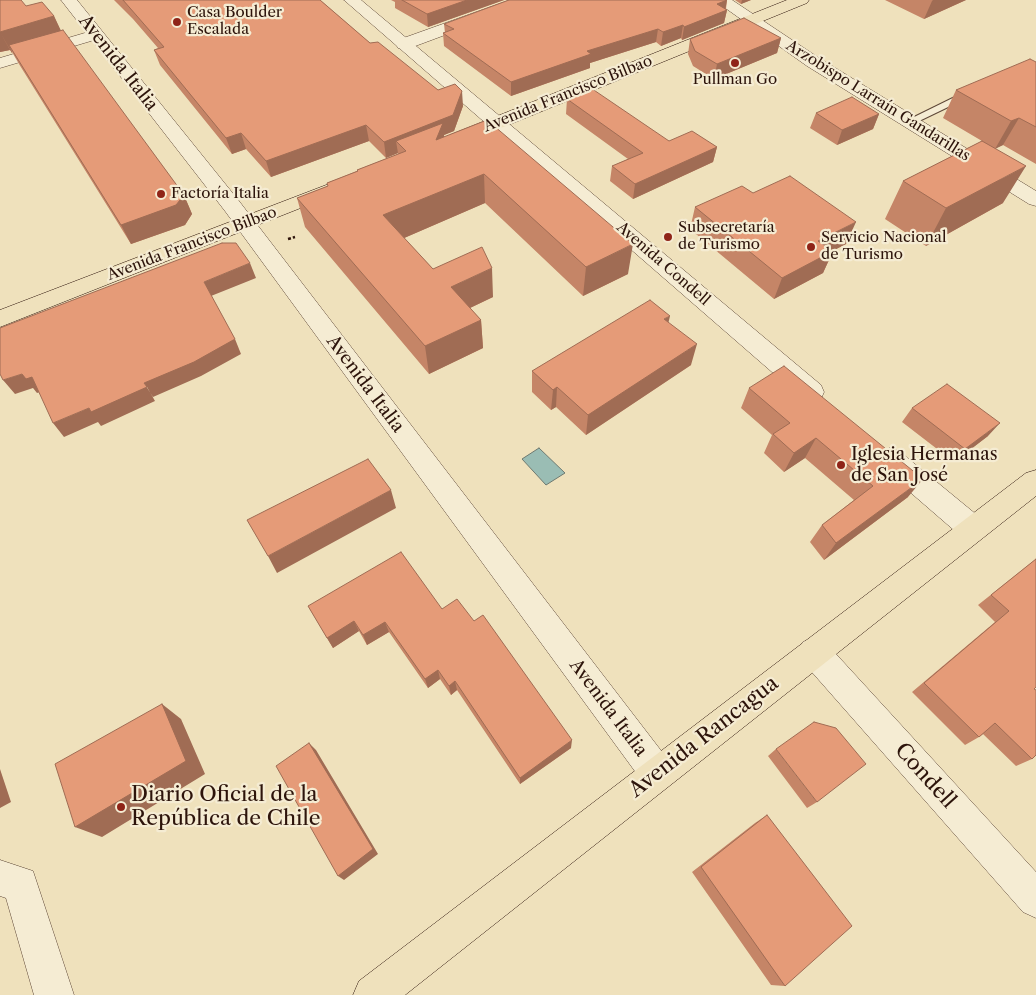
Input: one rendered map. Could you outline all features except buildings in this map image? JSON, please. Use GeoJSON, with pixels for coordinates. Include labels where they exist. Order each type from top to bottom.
{"type":"FeatureCollection","features":[{"type":"Feature","properties":{"kind":"main road","name":"Avenida Francisco Bilbao"},"geometry":{"type":"LineString","coordinates":[[437,147],[801,0]]}},
{"type":"Feature","properties":{"kind":"main road","name":"Avenida Francisco Bilbao"},"geometry":{"type":"LineString","coordinates":[[0,319],[356,180]]}},
{"type":"Feature","properties":{"kind":"main road","name":"Avenida Rancagua"},"geometry":{"type":"LineString","coordinates":[[374,995],[1036,480]]}},
{"type":"Feature","properties":{"kind":"street","name":"Avenida Italia"},"geometry":{"type":"LineString","coordinates":[[69,0],[245,224],[657,773]]}},
{"type":"Feature","properties":{"kind":"street","name":"Avenida Condell"},"geometry":{"type":"LineString","coordinates":[[352,0],[830,407]]}},
{"type":"Feature","properties":{"kind":"street"},"geometry":{"type":"LineString","coordinates":[[404,44],[525,0]]}},
{"type":"Feature","properties":{"kind":"street","name":"Arzobispo Larraín Gandarillas"},"geometry":{"type":"LineString","coordinates":[[722,0],[753,19],[813,62],[1036,200]]}},
{"type":"Feature","properties":{"kind":"street"},"geometry":{"type":"LineString","coordinates":[[0,63],[95,35]]}},
{"type":"Feature","properties":{"kind":"street"},"geometry":{"type":"LineString","coordinates":[[875,446],[973,529]]}},
{"type":"Feature","properties":{"kind":"street","name":"Condell"},"geometry":{"type":"LineString","coordinates":[[814,652],[1036,899]]}},
{"type":"Feature","properties":{"kind":"street"},"geometry":{"type":"LineString","coordinates":[[0,878],[20,884],[54,995]]}},
{"type":"Feature","properties":{"kind":"lane"},"geometry":{"type":"LineString","coordinates":[[911,121],[982,86]]}},
{"type":"Feature","properties":{"kind":"water"},"geometry":{"type":"Polygon","coordinates":[[[539,448],[565,473],[546,485],[522,459],[539,448]]]}},
{"type":"Feature","properties":{"kind":"place","name":"Casa Boulder Escalada"},"geometry":{"type":"Point","coordinates":[177,22]}},
{"type":"Feature","properties":{"kind":"place","name":"Pullman Go"},"geometry":{"type":"Point","coordinates":[735,63]}},
{"type":"Feature","properties":{"kind":"place","name":"Factoría Italia"},"geometry":{"type":"Point","coordinates":[161,194]}},
{"type":"Feature","properties":{"kind":"place","name":"Subsecretaría de Turismo"},"geometry":{"type":"Point","coordinates":[668,237]}},
{"type":"Feature","properties":{"kind":"place","name":"Servicio Nacional de Turismo"},"geometry":{"type":"Point","coordinates":[811,247]}},
{"type":"Feature","properties":{"kind":"place","name":"Iglesia Hermanas de San José"},"geometry":{"type":"Point","coordinates":[841,465]}},
{"type":"Feature","properties":{"kind":"place","name":"Diario Oficial de la República de Chile"},"geometry":{"type":"Point","coordinates":[121,807]}}]}
